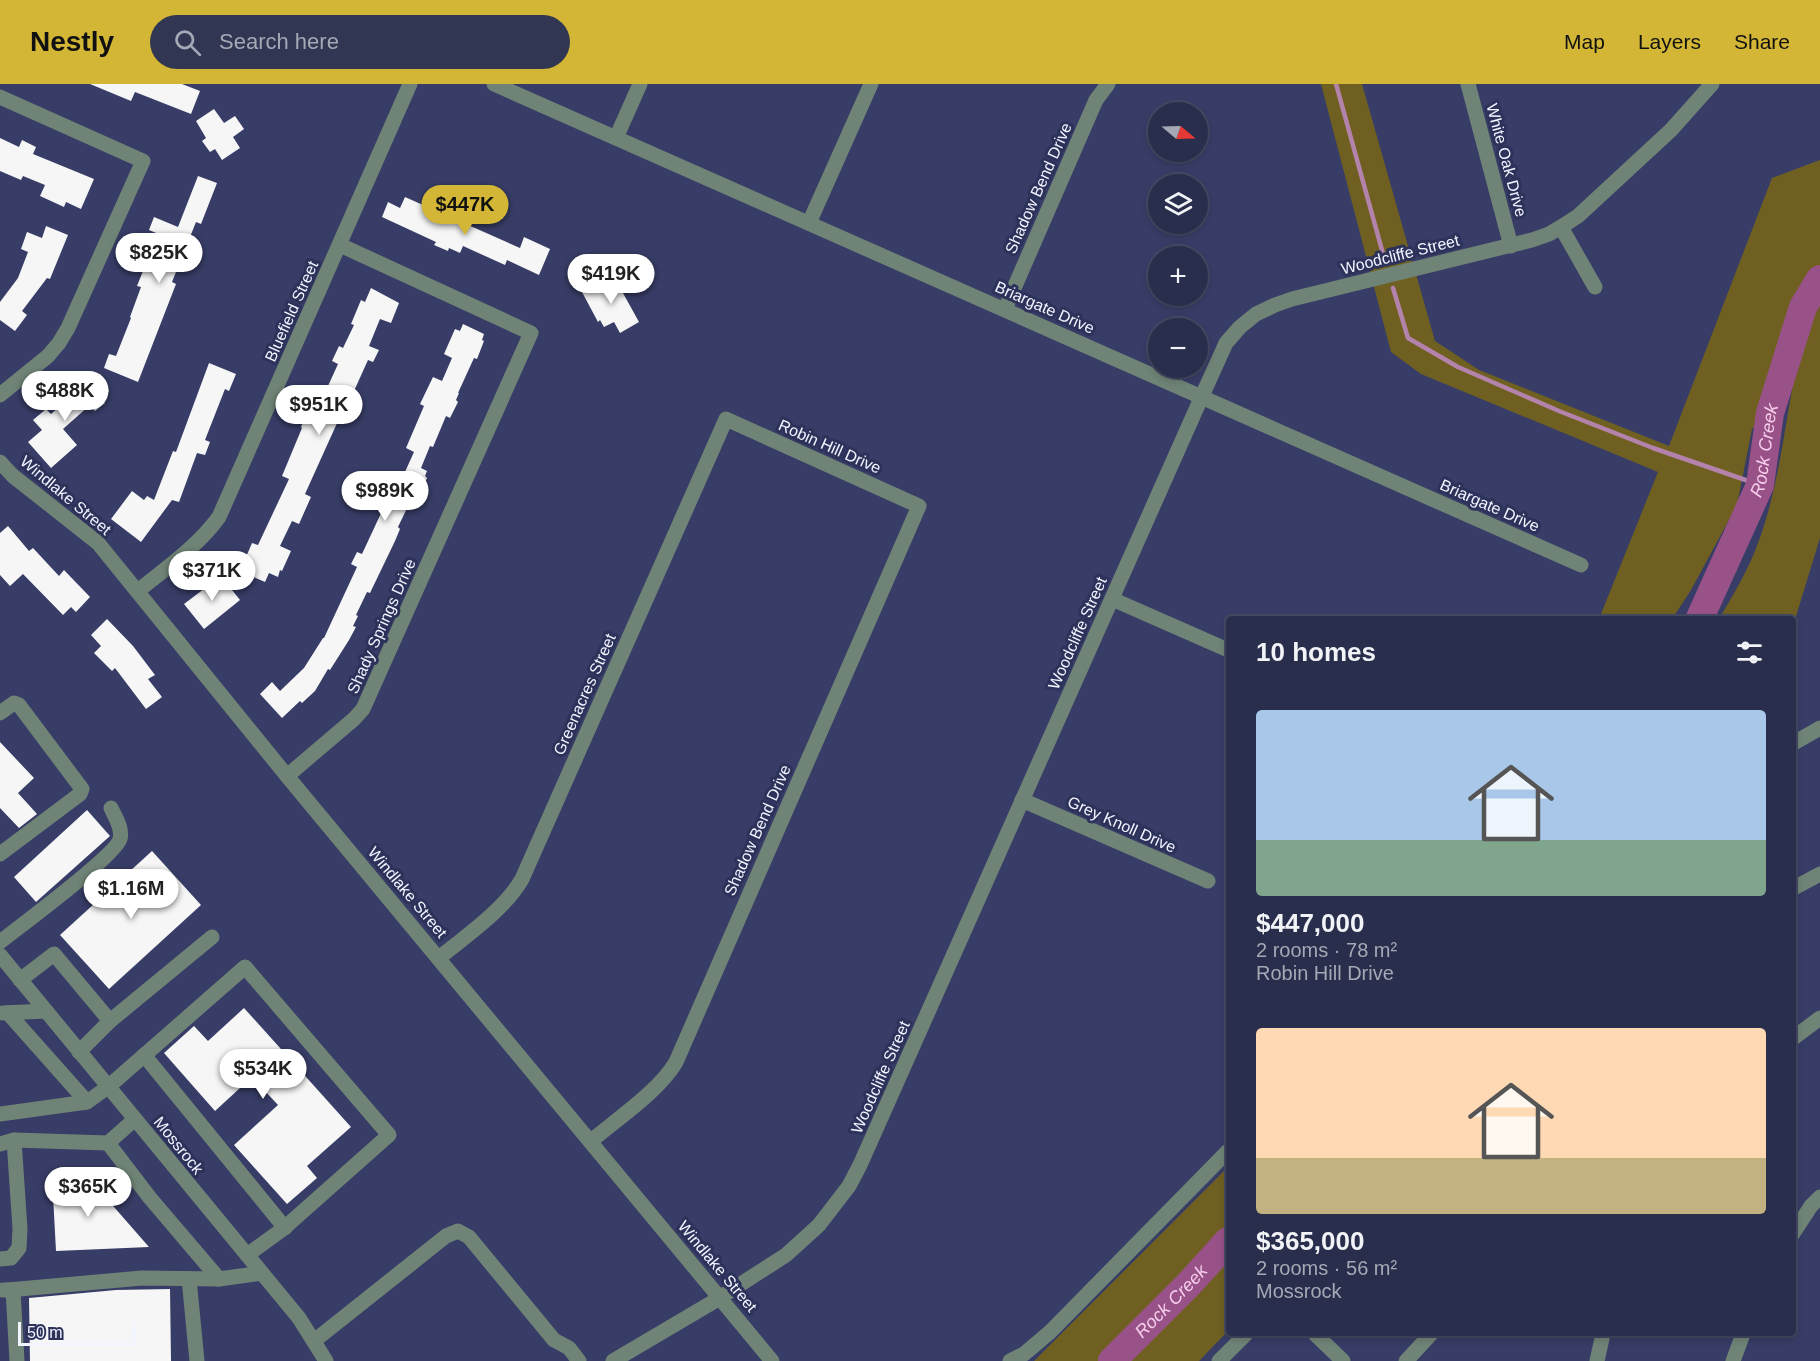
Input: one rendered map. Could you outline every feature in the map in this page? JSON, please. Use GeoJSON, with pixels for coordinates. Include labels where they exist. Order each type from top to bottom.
{"type":"FeatureCollection","features":[{"type":"Feature","properties":{"kind":"street","name":"Bluefield Street"},"geometry":{"type":"LineString","coordinates":[[138,591],[194,546],[219,517],[410,84]]}},
{"type":"Feature","properties":{"kind":"street","name":"Briargate Drive"},"geometry":{"type":"LineString","coordinates":[[494,84],[1581,565]]}},
{"type":"Feature","properties":{"kind":"street"},"geometry":{"type":"LineString","coordinates":[[616,138],[640,84]]}},
{"type":"Feature","properties":{"kind":"street"},"geometry":{"type":"LineString","coordinates":[[809,223],[871,84]]}},
{"type":"Feature","properties":{"kind":"street","name":"Shadow Bend Drive"},"geometry":{"type":"LineString","coordinates":[[1005,309],[1096,100],[1108,84]]}},
{"type":"Feature","properties":{"kind":"street","name":"White Oak Drive"},"geometry":{"type":"LineString","coordinates":[[1468,84],[1511,246]]}},
{"type":"Feature","properties":{"kind":"street","name":"Woodcliffe Street"},"geometry":{"type":"LineString","coordinates":[[613,1361],[770,1266],[819,1225],[849,1186],[860,1166],[1226,343],[1256,314],[1292,299],[1511,246],[1549,234],[1578,216],[1671,130],[1713,84]]}},
{"type":"Feature","properties":{"kind":"street"},"geometry":{"type":"LineString","coordinates":[[0,97],[143,161],[59,344],[48,356],[0,395]]}},
{"type":"Feature","properties":{"kind":"street"},"geometry":{"type":"LineString","coordinates":[[1561,227],[1595,287]]}},
{"type":"Feature","properties":{"kind":"street","name":"Shady Springs Drive"},"geometry":{"type":"LineString","coordinates":[[287,776],[363,709],[531,333],[340,245]]}},
{"type":"Feature","properties":{"kind":"street","name":"Robin Hill Drive"},"geometry":{"type":"LineString","coordinates":[[726,418],[919,506]]}},
{"type":"Feature","properties":{"kind":"street","name":"Greenacres Street"},"geometry":{"type":"LineString","coordinates":[[439,958],[504,904],[522,879],[726,418]]}},
{"type":"Feature","properties":{"kind":"street","name":"Windlake Street"},"geometry":{"type":"LineString","coordinates":[[0,462],[13,476],[98,543],[287,776],[772,1361]]}},
{"type":"Feature","properties":{"kind":"street","name":"Shadow Bend Drive"},"geometry":{"type":"LineString","coordinates":[[591,1141],[669,1074],[676,1062],[919,506]]}},
{"type":"Feature","properties":{"kind":"street"},"geometry":{"type":"LineString","coordinates":[[1112,599],[1226,649]]}},
{"type":"Feature","properties":{"kind":"street"},"geometry":{"type":"LineString","coordinates":[[0,713],[14,703],[20,705],[82,789],[80,794],[0,854]]}},
{"type":"Feature","properties":{"kind":"street"},"geometry":{"type":"LineString","coordinates":[[1796,742],[1820,728]]}},
{"type":"Feature","properties":{"kind":"street","name":"Grey Knoll Drive"},"geometry":{"type":"LineString","coordinates":[[1022,800],[1208,881]]}},
{"type":"Feature","properties":{"kind":"street"},"geometry":{"type":"LineString","coordinates":[[0,942],[116,848],[121,830],[111,808]]}},
{"type":"Feature","properties":{"kind":"street"},"geometry":{"type":"LineString","coordinates":[[1796,887],[1820,874]]}},
{"type":"Feature","properties":{"kind":"street"},"geometry":{"type":"LineString","coordinates":[[79,1052],[110,1021],[212,936]]}},
{"type":"Feature","properties":{"kind":"street"},"geometry":{"type":"LineString","coordinates":[[20,980],[54,954],[110,1021]]}},
{"type":"Feature","properties":{"kind":"street","name":"Mossrock"},"geometry":{"type":"LineString","coordinates":[[3,965],[20,980],[46,1011],[299,1318],[326,1361]]}},
{"type":"Feature","properties":{"kind":"street"},"geometry":{"type":"LineString","coordinates":[[0,1114],[87,1102],[108,1087],[245,967],[389,1135],[285,1228],[247,1256]]}},
{"type":"Feature","properties":{"kind":"street"},"geometry":{"type":"LineString","coordinates":[[4,1013],[46,1011]]}},
{"type":"Feature","properties":{"kind":"street"},"geometry":{"type":"LineString","coordinates":[[4,1013],[87,1102]]}},
{"type":"Feature","properties":{"kind":"street"},"geometry":{"type":"LineString","coordinates":[[1796,1037],[1820,1018]]}},
{"type":"Feature","properties":{"kind":"street"},"geometry":{"type":"LineString","coordinates":[[144,1055],[285,1228]]}},
{"type":"Feature","properties":{"kind":"street"},"geometry":{"type":"LineString","coordinates":[[0,1259],[11,1258],[19,1248],[20,1229],[7,1142],[108,1143],[135,1119]]}},
{"type":"Feature","properties":{"kind":"street"},"geometry":{"type":"LineString","coordinates":[[108,1143],[150,1198],[219,1279]]}},
{"type":"Feature","properties":{"kind":"street"},"geometry":{"type":"LineString","coordinates":[[1010,1361],[1024,1354],[1050,1332],[1226,1153]]}},
{"type":"Feature","properties":{"kind":"street"},"geometry":{"type":"LineString","coordinates":[[1796,1229],[1820,1197]]}},
{"type":"Feature","properties":{"kind":"street"},"geometry":{"type":"LineString","coordinates":[[314,1341],[446,1236],[458,1231],[469,1237],[554,1340],[569,1348],[579,1361]]}},
{"type":"Feature","properties":{"kind":"street"},"geometry":{"type":"LineString","coordinates":[[4,1290],[142,1278],[219,1279],[262,1273]]}},
{"type":"Feature","properties":{"kind":"street"},"geometry":{"type":"LineString","coordinates":[[189,1279],[197,1361]]}},
{"type":"Feature","properties":{"kind":"street"},"geometry":{"type":"LineString","coordinates":[[4,1290],[13,1290],[7,1317],[17,1361]]}},
{"type":"Feature","properties":{"kind":"street"},"geometry":{"type":"LineString","coordinates":[[1219,1361],[1244,1336]]}},
{"type":"Feature","properties":{"kind":"street"},"geometry":{"type":"LineString","coordinates":[[1317,1336],[1343,1361]]}},
{"type":"Feature","properties":{"kind":"street"},"geometry":{"type":"LineString","coordinates":[[1406,1361],[1429,1336]]}},
{"type":"Feature","properties":{"kind":"street"},"geometry":{"type":"LineString","coordinates":[[1597,1361],[1603,1336]]}},
{"type":"Feature","properties":{"kind":"street"},"geometry":{"type":"LineString","coordinates":[[1732,1361],[1742,1336]]}},
{"type":"Feature","properties":{"kind":"shaded area"},"geometry":{"type":"Polygon","coordinates":[[[1321,84],[1362,84],[1435,341],[1479,370],[1669,446],[1772,178],[1820,160],[1820,538],[1796,616],[1721,616],[1748,567],[1765,523],[1793,384],[1752,429],[1737,505],[1691,590],[1674,616],[1600,616],[1658,472],[1421,374],[1391,352],[1321,84]]]}},
{"type":"Feature","properties":{"kind":"shaded area"},"geometry":{"type":"Polygon","coordinates":[[[1226,1169],[1226,1333],[1199,1361],[1034,1361],[1226,1169]]]}},
{"type":"Feature","properties":{"kind":"building"},"geometry":{"type":"Polygon","coordinates":[[[90,84],[182,84],[200,91],[191,114],[135,92],[131,101],[90,84]]]}},
{"type":"Feature","properties":{"kind":"building"},"geometry":{"type":"Polygon","coordinates":[[[214,109],[224,123],[235,116],[244,129],[233,137],[240,148],[222,160],[215,149],[210,152],[202,141],[206,138],[196,121],[214,109]]]}},
{"type":"Feature","properties":{"kind":"building"},"geometry":{"type":"Polygon","coordinates":[[[0,138],[19,147],[22,140],[36,147],[33,154],[94,179],[81,209],[66,202],[64,207],[40,196],[45,185],[23,176],[21,180],[0,171],[0,138]]]}},
{"type":"Feature","properties":{"kind":"building"},"geometry":{"type":"Polygon","coordinates":[[[198,176],[217,183],[201,224],[196,222],[172,282],[176,284],[138,382],[104,368],[109,354],[116,356],[141,287],[137,286],[143,271],[146,272],[161,235],[149,230],[154,217],[178,227],[198,176]]]}},
{"type":"Feature","properties":{"kind":"building"},"geometry":{"type":"Polygon","coordinates":[[[405,197],[520,248],[524,237],[550,249],[539,275],[507,260],[505,265],[463,246],[460,253],[449,248],[448,251],[434,245],[436,242],[382,217],[388,202],[400,208],[405,197]]]}},
{"type":"Feature","properties":{"kind":"building"},"geometry":{"type":"Polygon","coordinates":[[[46,226],[68,235],[50,279],[47,278],[22,311],[27,315],[15,331],[0,320],[0,302],[18,278],[28,252],[21,249],[27,232],[42,238],[46,226]]]}},
{"type":"Feature","properties":{"kind":"building"},"geometry":{"type":"Polygon","coordinates":[[[613,275],[639,322],[620,333],[614,322],[604,327],[600,320],[598,322],[582,292],[613,275]]]}},
{"type":"Feature","properties":{"kind":"building"},"geometry":{"type":"Polygon","coordinates":[[[371,288],[399,303],[391,323],[380,319],[369,346],[379,350],[373,362],[368,360],[354,391],[352,390],[305,494],[311,497],[299,524],[292,521],[280,546],[291,551],[282,571],[280,570],[278,577],[269,573],[265,582],[240,571],[252,543],[258,545],[289,479],[282,476],[308,410],[314,413],[326,385],[328,386],[338,364],[332,361],[339,346],[343,348],[354,325],[351,324],[361,300],[365,302],[371,288]]]}},
{"type":"Feature","properties":{"kind":"building"},"geometry":{"type":"Polygon","coordinates":[[[463,324],[484,334],[482,340],[484,341],[458,393],[456,400],[458,402],[450,418],[446,416],[433,447],[430,446],[421,468],[427,471],[425,476],[427,478],[419,496],[417,495],[413,504],[410,502],[398,527],[400,529],[395,541],[370,593],[367,592],[356,615],[358,616],[353,626],[356,627],[349,640],[315,691],[282,718],[260,694],[272,682],[280,691],[304,668],[324,638],[357,567],[351,564],[357,552],[362,554],[390,494],[385,491],[391,479],[400,483],[414,452],[406,448],[424,406],[420,404],[433,377],[442,381],[452,358],[444,354],[455,329],[460,331],[463,324]]]}},
{"type":"Feature","properties":{"kind":"building"},"geometry":{"type":"Polygon","coordinates":[[[209,363],[236,374],[229,391],[225,389],[205,440],[210,442],[205,455],[197,453],[179,502],[172,500],[141,542],[111,519],[132,491],[144,500],[147,496],[154,500],[173,451],[176,452],[209,363]]]}},
{"type":"Feature","properties":{"kind":"building"},"geometry":{"type":"Polygon","coordinates":[[[95,375],[109,391],[100,398],[105,403],[95,411],[90,405],[63,429],[77,445],[51,468],[28,442],[42,430],[33,420],[46,409],[51,414],[95,375]]]}},
{"type":"Feature","properties":{"kind":"building"},"geometry":{"type":"Polygon","coordinates":[[[8,526],[29,551],[33,548],[59,576],[64,570],[90,597],[76,612],[71,607],[63,615],[23,574],[10,586],[0,575],[0,533],[8,526]]]}},
{"type":"Feature","properties":{"kind":"building"},"geometry":{"type":"Polygon","coordinates":[[[221,576],[240,600],[204,629],[184,604],[221,576]]]}},
{"type":"Feature","properties":{"kind":"building"},"geometry":{"type":"Polygon","coordinates":[[[107,619],[133,646],[155,675],[148,679],[162,697],[146,709],[115,668],[112,671],[94,653],[101,646],[91,635],[107,619]]]}},
{"type":"Feature","properties":{"kind":"building"},"geometry":{"type":"Polygon","coordinates":[[[0,742],[34,778],[18,793],[37,814],[19,828],[0,808],[0,742]]]}},
{"type":"Feature","properties":{"kind":"building"},"geometry":{"type":"Polygon","coordinates":[[[87,810],[110,836],[36,902],[14,877],[87,810]]]}},
{"type":"Feature","properties":{"kind":"building"},"geometry":{"type":"Polygon","coordinates":[[[152,851],[201,905],[109,989],[60,935],[152,851]]]}},
{"type":"Feature","properties":{"kind":"building"},"geometry":{"type":"Polygon","coordinates":[[[244,1008],[351,1127],[307,1166],[317,1178],[287,1204],[234,1145],[278,1105],[252,1077],[215,1111],[164,1053],[194,1026],[208,1041],[244,1008]]]}},
{"type":"Feature","properties":{"kind":"building"},"geometry":{"type":"Polygon","coordinates":[[[86,1175],[149,1247],[56,1251],[52,1177],[86,1175]]]}},
{"type":"Feature","properties":{"kind":"building"},"geometry":{"type":"Polygon","coordinates":[[[170,1289],[171,1361],[30,1361],[29,1298],[116,1290],[170,1289]]]}},
{"type":"Feature","properties":{"kind":"waterway"},"geometry":{"type":"LineString","coordinates":[[1336,84],[1385,261]]}},
{"type":"Feature","properties":{"kind":"waterway","name":"Rock Creek"},"geometry":{"type":"LineString","coordinates":[[1701,616],[1760,485],[1770,413],[1803,307],[1820,279]]}},
{"type":"Feature","properties":{"kind":"waterway"},"geometry":{"type":"LineString","coordinates":[[1393,288],[1408,338],[1458,367],[1559,411],[1653,448],[1760,485]]}},
{"type":"Feature","properties":{"kind":"waterway","name":"Rock Creek"},"geometry":{"type":"LineString","coordinates":[[1112,1361],[1226,1243]]}}]}
